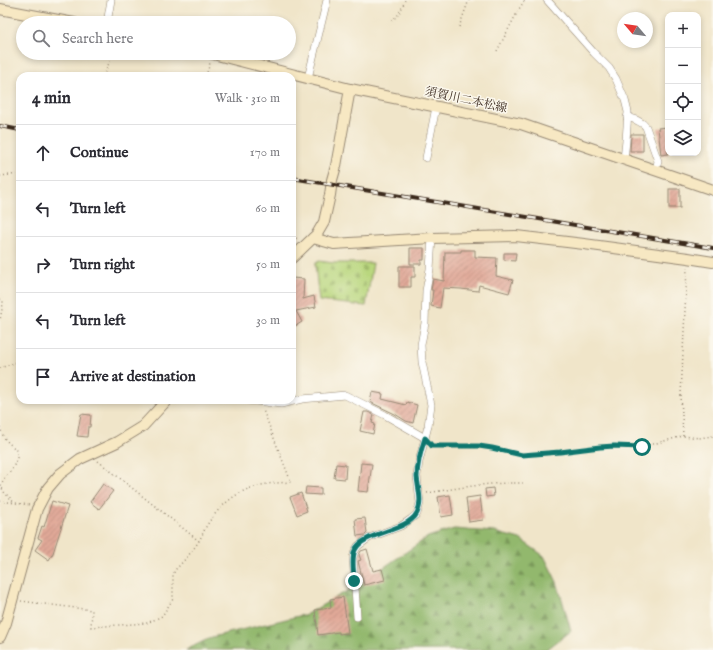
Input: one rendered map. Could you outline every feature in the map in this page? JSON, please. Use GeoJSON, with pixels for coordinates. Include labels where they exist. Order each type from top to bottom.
{"type":"FeatureCollection","features":[{"type":"Feature","properties":{"kind":"street"},"geometry":{"type":"LineString","coordinates":[[108,16],[111,0]]}},
{"type":"Feature","properties":{"kind":"street"},"geometry":{"type":"LineString","coordinates":[[308,78],[327,0]]}},
{"type":"Feature","properties":{"kind":"street"},"geometry":{"type":"LineString","coordinates":[[547,0],[609,68],[616,79],[625,100],[628,112],[624,159]]}},
{"type":"Feature","properties":{"kind":"street"},"geometry":{"type":"LineString","coordinates":[[0,9],[37,16]]}},
{"type":"Feature","properties":{"kind":"street","name":"須賀川二本松線"},"geometry":{"type":"LineString","coordinates":[[235,60],[284,72]]}},
{"type":"Feature","properties":{"kind":"street","name":"須賀川二本松線"},"geometry":{"type":"LineString","coordinates":[[296,75],[350,89],[521,124],[713,190]]}},
{"type":"Feature","properties":{"kind":"street"},"geometry":{"type":"LineString","coordinates":[[296,254],[313,238],[324,222],[350,89]]}},
{"type":"Feature","properties":{"kind":"street"},"geometry":{"type":"LineString","coordinates":[[426,158],[436,107]]}},
{"type":"Feature","properties":{"kind":"street"},"geometry":{"type":"LineString","coordinates":[[627,117],[636,120],[646,127],[658,161],[656,170]]}},
{"type":"Feature","properties":{"kind":"street"},"geometry":{"type":"LineString","coordinates":[[313,238],[334,244],[432,238],[516,236],[713,262]]}},
{"type":"Feature","properties":{"kind":"street"},"geometry":{"type":"LineString","coordinates":[[357,617],[353,558],[355,551],[358,546],[369,538],[401,526],[411,519],[417,514],[420,503],[417,476],[431,405],[422,362],[421,346],[425,323],[426,291],[430,270],[432,238]]}},
{"type":"Feature","properties":{"kind":"street"},"geometry":{"type":"LineString","coordinates":[[296,400],[345,395],[385,415],[425,438]]}},
{"type":"Feature","properties":{"kind":"street"},"geometry":{"type":"LineString","coordinates":[[0,637],[6,623],[39,506],[48,488],[60,474],[80,459],[117,442],[137,430],[150,419],[163,404]]}},
{"type":"Feature","properties":{"kind":"path"},"geometry":{"type":"LineString","coordinates":[[391,20],[398,16],[405,0]]}},
{"type":"Feature","properties":{"kind":"path"},"geometry":{"type":"LineString","coordinates":[[459,27],[469,0]]}},
{"type":"Feature","properties":{"kind":"path"},"geometry":{"type":"LineString","coordinates":[[497,51],[525,0]]}},
{"type":"Feature","properties":{"kind":"path"},"geometry":{"type":"LineString","coordinates":[[106,72],[110,60]]}},
{"type":"Feature","properties":{"kind":"path"},"geometry":{"type":"LineString","coordinates":[[207,72],[210,60]]}},
{"type":"Feature","properties":{"kind":"path"},"geometry":{"type":"LineString","coordinates":[[0,176],[16,174]]}},
{"type":"Feature","properties":{"kind":"path"},"geometry":{"type":"LineString","coordinates":[[683,436],[680,395],[688,258]]}},
{"type":"Feature","properties":{"kind":"path"},"geometry":{"type":"LineString","coordinates":[[0,299],[3,304],[0,320]]}},
{"type":"Feature","properties":{"kind":"path"},"geometry":{"type":"LineString","coordinates":[[0,368],[16,362]]}},
{"type":"Feature","properties":{"kind":"path"},"geometry":{"type":"LineString","coordinates":[[12,600],[92,610],[91,627],[147,623],[162,616],[173,599],[173,575],[175,570],[199,541],[209,521],[225,504],[238,494],[254,487],[291,482],[262,404]]}},
{"type":"Feature","properties":{"kind":"path"},"geometry":{"type":"LineString","coordinates":[[0,427],[5,440],[14,446],[17,452],[15,463],[1,484],[2,489],[14,503]]}},
{"type":"Feature","properties":{"kind":"path"},"geometry":{"type":"LineString","coordinates":[[425,438],[432,446],[479,446],[522,455],[614,446],[642,447],[683,436],[699,438],[713,436]]}},
{"type":"Feature","properties":{"kind":"path"},"geometry":{"type":"LineString","coordinates":[[91,453],[94,458],[199,541]]}},
{"type":"Feature","properties":{"kind":"path"},"geometry":{"type":"LineString","coordinates":[[419,494],[479,485],[522,483]]}},
{"type":"Feature","properties":{"kind":"path"},"geometry":{"type":"LineString","coordinates":[[0,501],[39,506]]}},
{"type":"Feature","properties":{"kind":"green space"},"geometry":{"type":"Polygon","coordinates":[[[319,261],[333,263],[373,263],[366,306],[319,301],[315,264],[319,261]]]}},
{"type":"Feature","properties":{"kind":"green space"},"geometry":{"type":"Polygon","coordinates":[[[454,529],[494,532],[520,539],[544,556],[557,582],[571,631],[546,650],[186,650],[212,637],[307,614],[361,583],[428,537],[454,529]]]}},
{"type":"Feature","properties":{"kind":"building"},"geometry":{"type":"Polygon","coordinates":[[[665,127],[665,154],[661,155],[658,128],[665,127]]]}},
{"type":"Feature","properties":{"kind":"building"},"geometry":{"type":"Polygon","coordinates":[[[631,134],[643,134],[643,151],[630,151],[631,134]]]}},
{"type":"Feature","properties":{"kind":"building"},"geometry":{"type":"Polygon","coordinates":[[[669,189],[680,189],[680,208],[669,208],[669,189]]]}},
{"type":"Feature","properties":{"kind":"building"},"geometry":{"type":"Polygon","coordinates":[[[410,248],[424,248],[424,260],[421,260],[421,264],[410,264],[410,248]]]}},
{"type":"Feature","properties":{"kind":"building"},"geometry":{"type":"Polygon","coordinates":[[[461,250],[475,250],[475,257],[497,258],[496,276],[513,280],[509,293],[479,285],[478,291],[443,288],[440,308],[431,306],[433,279],[444,281],[445,252],[461,252],[461,250]]]}},
{"type":"Feature","properties":{"kind":"building"},"geometry":{"type":"Polygon","coordinates":[[[504,253],[516,253],[515,261],[504,260],[504,253]]]}},
{"type":"Feature","properties":{"kind":"building"},"geometry":{"type":"Polygon","coordinates":[[[399,266],[415,266],[415,277],[411,277],[411,287],[399,287],[399,266]]]}},
{"type":"Feature","properties":{"kind":"building"},"geometry":{"type":"Polygon","coordinates":[[[296,278],[304,279],[303,299],[314,296],[316,307],[296,311],[296,278]]]}},
{"type":"Feature","properties":{"kind":"building"},"geometry":{"type":"Polygon","coordinates":[[[296,311],[302,322],[296,326],[296,311]]]}},
{"type":"Feature","properties":{"kind":"building"},"geometry":{"type":"Polygon","coordinates":[[[372,392],[383,394],[382,399],[406,405],[407,402],[417,405],[413,423],[406,421],[370,402],[372,392]]]}},
{"type":"Feature","properties":{"kind":"building"},"geometry":{"type":"Polygon","coordinates":[[[364,412],[374,415],[372,423],[375,424],[373,434],[360,431],[364,412]]]}},
{"type":"Feature","properties":{"kind":"building"},"geometry":{"type":"Polygon","coordinates":[[[81,414],[91,415],[87,437],[77,436],[81,414]]]}},
{"type":"Feature","properties":{"kind":"building"},"geometry":{"type":"Polygon","coordinates":[[[361,463],[372,464],[368,492],[358,491],[361,463]]]}},
{"type":"Feature","properties":{"kind":"building"},"geometry":{"type":"Polygon","coordinates":[[[336,464],[346,465],[345,479],[334,478],[336,464]]]}},
{"type":"Feature","properties":{"kind":"building"},"geometry":{"type":"Polygon","coordinates":[[[103,484],[113,491],[99,509],[90,502],[103,484]]]}},
{"type":"Feature","properties":{"kind":"building"},"geometry":{"type":"Polygon","coordinates":[[[306,487],[321,488],[321,495],[305,494],[306,487]]]}},
{"type":"Feature","properties":{"kind":"building"},"geometry":{"type":"Polygon","coordinates":[[[493,488],[494,496],[486,497],[485,489],[493,488]]]}},
{"type":"Feature","properties":{"kind":"building"},"geometry":{"type":"Polygon","coordinates":[[[301,493],[307,511],[297,515],[290,497],[301,493]]]}},
{"type":"Feature","properties":{"kind":"building"},"geometry":{"type":"Polygon","coordinates":[[[450,495],[453,515],[441,517],[438,497],[450,495]]]}},
{"type":"Feature","properties":{"kind":"building"},"geometry":{"type":"Polygon","coordinates":[[[480,496],[483,520],[469,522],[466,498],[480,496]]]}},
{"type":"Feature","properties":{"kind":"building"},"geometry":{"type":"Polygon","coordinates":[[[52,501],[68,506],[53,553],[49,560],[35,550],[42,540],[38,538],[42,526],[44,527],[52,501]]]}},
{"type":"Feature","properties":{"kind":"building"},"geometry":{"type":"Polygon","coordinates":[[[365,518],[367,533],[365,535],[357,536],[355,519],[365,518]]]}},
{"type":"Feature","properties":{"kind":"building"},"geometry":{"type":"Polygon","coordinates":[[[367,549],[373,571],[382,569],[385,580],[364,585],[358,561],[361,560],[359,555],[361,551],[367,549]]]}},
{"type":"Feature","properties":{"kind":"building"},"geometry":{"type":"Polygon","coordinates":[[[343,597],[348,633],[339,634],[339,632],[318,635],[315,610],[331,608],[330,599],[343,597]]]}},
{"type":"Feature","properties":{"kind":"railway"},"geometry":{"type":"LineString","coordinates":[[0,126],[16,129]]}},
{"type":"Feature","properties":{"kind":"railway"},"geometry":{"type":"LineString","coordinates":[[296,179],[713,248]]}},
{"type":"Feature","properties":{"kind":"route"},"geometry":{"type":"LineString","coordinates":[[354,581],[353,558],[358,546],[369,538],[401,526],[417,514],[420,503],[417,476],[425,438],[432,446],[479,446],[522,455],[614,446],[642,447]]}}]}
